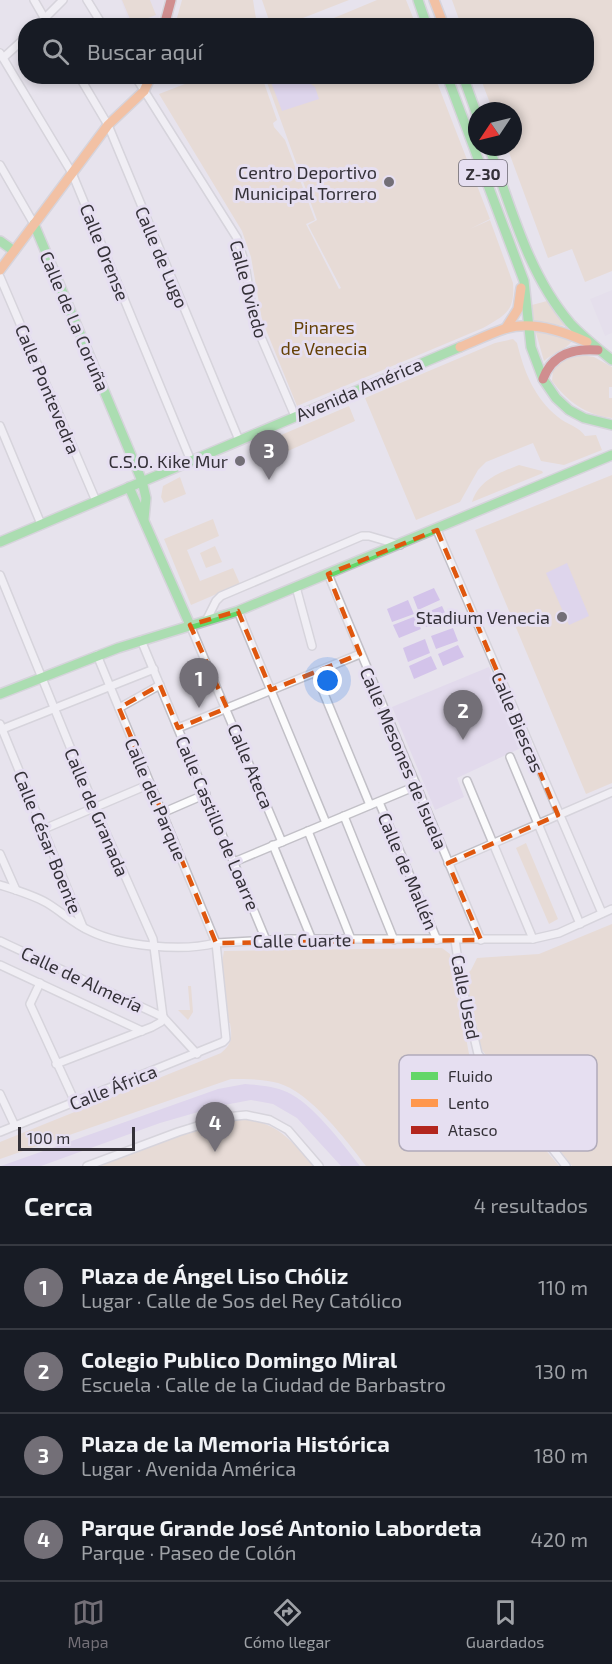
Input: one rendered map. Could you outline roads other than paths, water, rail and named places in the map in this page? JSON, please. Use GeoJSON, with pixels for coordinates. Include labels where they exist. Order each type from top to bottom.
{"type":"FeatureCollection","features":[{"type":"Feature","properties":{"kind":"main road"},"geometry":{"type":"LineString","coordinates":[[166,18],[171,0]]}},
{"type":"Feature","properties":{"kind":"main road"},"geometry":{"type":"LineString","coordinates":[[418,0],[424,18]]}},
{"type":"Feature","properties":{"kind":"main road"},"geometry":{"type":"LineString","coordinates":[[434,0],[441,18]]}},
{"type":"Feature","properties":{"kind":"main road"},"geometry":{"type":"LineString","coordinates":[[0,270],[108,125],[144,91],[147,84]]}},
{"type":"Feature","properties":{"kind":"main road","name":"Z-30"},"geometry":{"type":"LineString","coordinates":[[450,84],[526,287],[533,355],[543,379],[556,398],[569,410],[584,418],[612,425]]}},
{"type":"Feature","properties":{"kind":"main road"},"geometry":{"type":"LineString","coordinates":[[466,84],[472,102]]}},
{"type":"Feature","properties":{"kind":"main road","name":"Z-30"},"geometry":{"type":"LineString","coordinates":[[492,156],[527,249],[543,283],[562,313],[590,343],[612,360]]}},
{"type":"Feature","properties":{"kind":"main road","name":"Calle de La Coruña"},"geometry":{"type":"LineString","coordinates":[[34,224],[142,481],[146,498],[144,519]]}},
{"type":"Feature","properties":{"kind":"main road"},"geometry":{"type":"LineString","coordinates":[[0,241],[14,251]]}},
{"type":"Feature","properties":{"kind":"main road"},"geometry":{"type":"LineString","coordinates":[[506,328],[516,314],[520,303],[520,270]]}},
{"type":"Feature","properties":{"kind":"main road","name":"Avenida América"},"geometry":{"type":"LineString","coordinates":[[0,542],[506,328],[529,327],[557,330],[590,343]]}},
{"type":"Feature","properties":{"kind":"main road"},"geometry":{"type":"LineString","coordinates":[[543,379],[549,365],[562,354],[576,350],[598,350]]}},
{"type":"Feature","properties":{"kind":"main road"},"geometry":{"type":"LineString","coordinates":[[0,694],[97,655],[238,611],[437,530],[612,455]]}},
{"type":"Feature","properties":{"kind":"main road"},"geometry":{"type":"LineString","coordinates":[[129,486],[190,625]]}},
{"type":"Feature","properties":{"kind":"street"},"geometry":{"type":"LineString","coordinates":[[34,0],[45,18],[63,0]]}},
{"type":"Feature","properties":{"kind":"street"},"geometry":{"type":"LineString","coordinates":[[87,0],[98,18]]}},
{"type":"Feature","properties":{"kind":"street"},"geometry":{"type":"LineString","coordinates":[[2,56],[18,43]]}},
{"type":"Feature","properties":{"kind":"street","name":"Calle Orense"},"geometry":{"type":"LineString","coordinates":[[2,56],[18,83]]}},
{"type":"Feature","properties":{"kind":"street","name":"Calle Orense"},"geometry":{"type":"LineString","coordinates":[[19,84],[72,173],[190,461]]}},
{"type":"Feature","properties":{"kind":"street","name":"Calle de Lugo"},"geometry":{"type":"LineString","coordinates":[[84,84],[108,125],[239,440]]}},
{"type":"Feature","properties":{"kind":"street","name":"Calle Oviedo"},"geometry":{"type":"LineString","coordinates":[[140,84],[237,238],[245,264],[254,321],[295,416]]}},
{"type":"Feature","properties":{"kind":"street","name":"Calle de La Coruña"},"geometry":{"type":"LineString","coordinates":[[0,165],[34,224]]}},
{"type":"Feature","properties":{"kind":"street","name":"Calle Pontevedra"},"geometry":{"type":"LineString","coordinates":[[0,277],[96,501]]}},
{"type":"Feature","properties":{"kind":"street"},"geometry":{"type":"LineString","coordinates":[[0,426],[41,524]]}},
{"type":"Feature","properties":{"kind":"street","name":"Calle Biescas"},"geometry":{"type":"LineString","coordinates":[[437,530],[602,913]]}},
{"type":"Feature","properties":{"kind":"street"},"geometry":{"type":"LineString","coordinates":[[206,621],[221,596],[362,536],[400,545]]}},
{"type":"Feature","properties":{"kind":"street","name":"Calle Mesones de Isuela"},"geometry":{"type":"LineString","coordinates":[[328,574],[481,940]]}},
{"type":"Feature","properties":{"kind":"street","name":"Calle de Granada"},"geometry":{"type":"LineString","coordinates":[[0,575],[94,808],[154,945],[163,1017]]}},
{"type":"Feature","properties":{"kind":"street"},"geometry":{"type":"LineString","coordinates":[[296,587],[312,646]]}},
{"type":"Feature","properties":{"kind":"street"},"geometry":{"type":"LineString","coordinates":[[238,611],[326,824]]}},
{"type":"Feature","properties":{"kind":"street","name":"Calle Ateca"},"geometry":{"type":"LineString","coordinates":[[190,625],[282,842]]}},
{"type":"Feature","properties":{"kind":"street","name":"Calle Castillo de Loarre"},"geometry":{"type":"LineString","coordinates":[[141,640],[266,940]]}},
{"type":"Feature","properties":{"kind":"street"},"geometry":{"type":"LineString","coordinates":[[178,728],[360,654]]}},
{"type":"Feature","properties":{"kind":"street","name":"Calle del Parque"},"geometry":{"type":"LineString","coordinates":[[97,655],[216,943],[226,1040]]}},
{"type":"Feature","properties":{"kind":"street"},"geometry":{"type":"LineString","coordinates":[[1,728],[154,669]]}},
{"type":"Feature","properties":{"kind":"street"},"geometry":{"type":"LineString","coordinates":[[315,672],[370,805]]}},
{"type":"Feature","properties":{"kind":"street"},"geometry":{"type":"LineString","coordinates":[[119,708],[160,685]]}},
{"type":"Feature","properties":{"kind":"street","name":"Calle César Boente"},"geometry":{"type":"LineString","coordinates":[[1,728],[83,927]]}},
{"type":"Feature","properties":{"kind":"street"},"geometry":{"type":"LineString","coordinates":[[510,757],[580,924]]}},
{"type":"Feature","properties":{"kind":"street"},"geometry":{"type":"LineString","coordinates":[[466,781],[533,939]]}},
{"type":"Feature","properties":{"kind":"street"},"geometry":{"type":"LineString","coordinates":[[44,829],[150,784]]}},
{"type":"Feature","properties":{"kind":"street"},"geometry":{"type":"LineString","coordinates":[[234,862],[416,786]]}},
{"type":"Feature","properties":{"kind":"street"},"geometry":{"type":"LineString","coordinates":[[448,863],[612,792]]}},
{"type":"Feature","properties":{"kind":"street"},"geometry":{"type":"LineString","coordinates":[[162,813],[206,794]]}},
{"type":"Feature","properties":{"kind":"street","name":"Calle de Mallén"},"geometry":{"type":"LineString","coordinates":[[379,802],[437,940]]}},
{"type":"Feature","properties":{"kind":"street"},"geometry":{"type":"LineString","coordinates":[[344,816],[394,940]]}},
{"type":"Feature","properties":{"kind":"street"},"geometry":{"type":"LineString","coordinates":[[308,831],[351,939]]}},
{"type":"Feature","properties":{"kind":"street"},"geometry":{"type":"LineString","coordinates":[[273,845],[312,940]]}},
{"type":"Feature","properties":{"kind":"street"},"geometry":{"type":"LineString","coordinates":[[0,854],[16,890]]}},
{"type":"Feature","properties":{"kind":"street","name":"Calle Cuarte"},"geometry":{"type":"LineString","coordinates":[[1,887],[16,890],[46,903],[83,927],[122,943],[154,945],[207,945],[266,940],[533,939],[559,933],[612,909]]}},
{"type":"Feature","properties":{"kind":"street","name":"Calle Used"},"geometry":{"type":"LineString","coordinates":[[455,940],[461,981],[479,1055]]}},
{"type":"Feature","properties":{"kind":"street","name":"Calle de Almería"},"geometry":{"type":"LineString","coordinates":[[0,941],[163,1017]]}},
{"type":"Feature","properties":{"kind":"street"},"geometry":{"type":"LineString","coordinates":[[0,965],[142,1031]]}},
{"type":"Feature","properties":{"kind":"street"},"geometry":{"type":"LineString","coordinates":[[40,983],[30,1004],[75,1102]]}},
{"type":"Feature","properties":{"kind":"street"},"geometry":{"type":"LineString","coordinates":[[56,1064],[159,1024],[163,1017],[197,1054]]}},
{"type":"Feature","properties":{"kind":"street","name":"Calle África"},"geometry":{"type":"LineString","coordinates":[[0,1132],[197,1054],[226,1040]]}},
{"type":"Feature","properties":{"kind":"street"},"geometry":{"type":"LineString","coordinates":[[0,1094],[15,1126]]}},
{"type":"Feature","properties":{"kind":"street"},"geometry":{"type":"LineString","coordinates":[[87,1166],[178,1132],[235,1115],[258,1117],[280,1125],[298,1140],[319,1166]]}},
{"type":"Feature","properties":{"kind":"street","name":"Calle Used"},"geometry":{"type":"LineString","coordinates":[[554,1151],[566,1166]]}},
{"type":"Feature","properties":{"kind":"place","name":"Centro Deportivo Municipal Torrero"},"geometry":{"type":"Point","coordinates":[389,182]}},
{"type":"Feature","properties":{"kind":"place","name":"C.S.O. Kike Mur"},"geometry":{"type":"Point","coordinates":[240,461]}},
{"type":"Feature","properties":{"kind":"place","name":"Plaza de la Memoria Histórica"},"geometry":{"type":"Point","coordinates":[269,480]}},
{"type":"Feature","properties":{"kind":"place","name":"Stadium Venecia"},"geometry":{"type":"Point","coordinates":[562,617]}},
{"type":"Feature","properties":{"kind":"place","name":"Plaza de Ángel Liso Chóliz"},"geometry":{"type":"Point","coordinates":[199,708]}},
{"type":"Feature","properties":{"kind":"place","name":"Colegio Publico Domingo Miral"},"geometry":{"type":"Point","coordinates":[463,740]}},
{"type":"Feature","properties":{"kind":"place","name":"Parque Grande José Antonio Labordeta"},"geometry":{"type":"Point","coordinates":[215,1152]}},
{"type":"Feature","properties":{"kind":"park label","name":"Pinares de Venecia"},"geometry":{"type":"Point","coordinates":[324,337]}}]}
